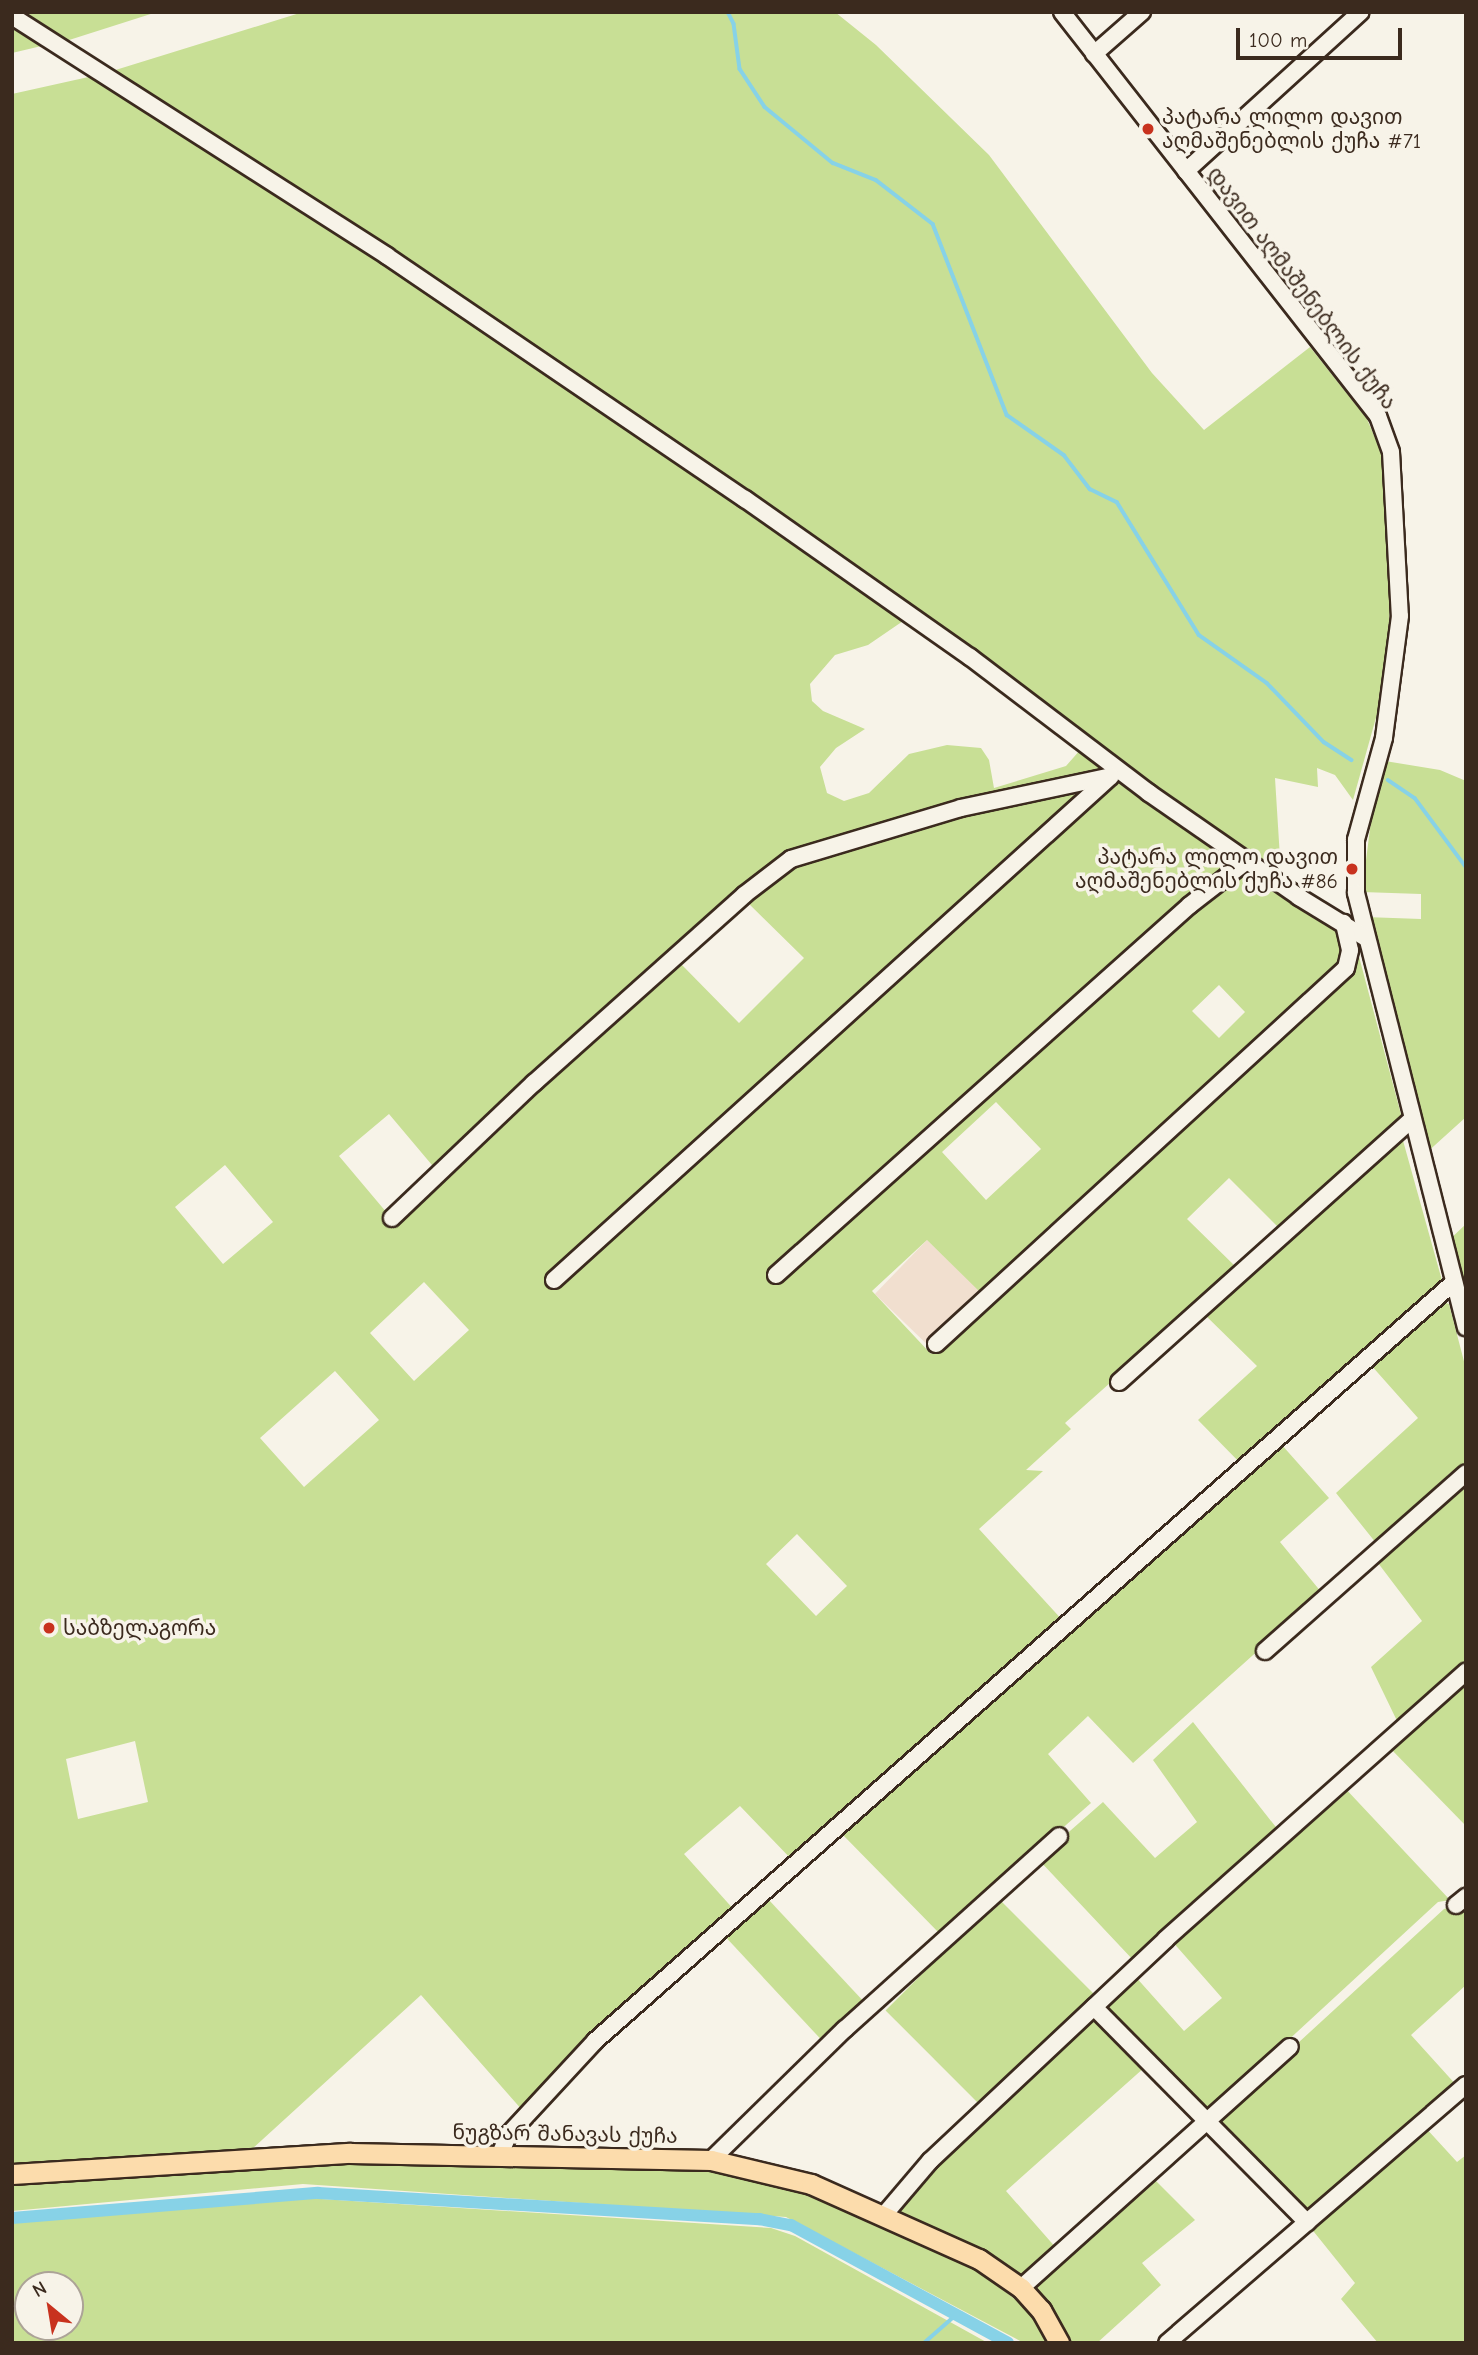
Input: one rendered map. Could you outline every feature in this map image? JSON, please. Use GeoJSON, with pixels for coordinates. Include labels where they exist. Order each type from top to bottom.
{"type":"FeatureCollection","features":[{"type":"Feature","properties":{"kind":"main road","name":"ნუგზარ შანავას ქუჩა"},"geometry":{"type":"LineString","coordinates":[[12,2174],[350,2153],[711,2160],[811,2184],[979,2259],[1021,2288],[1041,2310],[1059,2343]]}},
{"type":"Feature","properties":{"kind":"street","name":"დავით აღმაშენებლის ქუჩა"},"geometry":{"type":"LineString","coordinates":[[1062,12],[1378,416],[1391,452],[1400,616],[1384,738],[1356,840],[1356,893],[1411,1120],[1466,1327]]}},
{"type":"Feature","properties":{"kind":"street"},"geometry":{"type":"LineString","coordinates":[[1094,54],[1142,12]]}},
{"type":"Feature","properties":{"kind":"street"},"geometry":{"type":"LineString","coordinates":[[1186,171],[1361,12]]}},
{"type":"Feature","properties":{"kind":"street"},"geometry":{"type":"LineString","coordinates":[[12,16],[387,256],[666,445],[970,657],[1115,772],[1299,897],[1366,938]]}},
{"type":"Feature","properties":{"kind":"street"},"geometry":{"type":"LineString","coordinates":[[392,1218],[554,1065],[744,895],[791,859],[961,808],[1115,772]]}},
{"type":"Feature","properties":{"kind":"street"},"geometry":{"type":"LineString","coordinates":[[554,1280],[1115,772]]}},
{"type":"Feature","properties":{"kind":"street"},"geometry":{"type":"LineString","coordinates":[[776,1275],[1191,905],[1248,860]]}},
{"type":"Feature","properties":{"kind":"street"},"geometry":{"type":"LineString","coordinates":[[936,1344],[1346,968],[1350,950],[1344,923]]}},
{"type":"Feature","properties":{"kind":"street"},"geometry":{"type":"LineString","coordinates":[[1119,1382],[1411,1120]]}},
{"type":"Feature","properties":{"kind":"street"},"geometry":{"type":"LineString","coordinates":[[500,2154],[509,2134],[595,2041],[1454,1282]]}},
{"type":"Feature","properties":{"kind":"street"},"geometry":{"type":"LineString","coordinates":[[1265,1651],[1466,1473]]}},
{"type":"Feature","properties":{"kind":"street"},"geometry":{"type":"LineString","coordinates":[[884,2215],[930,2161],[1094,2007],[1466,1672]]}},
{"type":"Feature","properties":{"kind":"street"},"geometry":{"type":"LineString","coordinates":[[711,2160],[845,2029],[1059,1836]]}},
{"type":"Feature","properties":{"kind":"street"},"geometry":{"type":"LineString","coordinates":[[1094,2007],[1307,2222]]}},
{"type":"Feature","properties":{"kind":"street"},"geometry":{"type":"LineString","coordinates":[[1021,2288],[1290,2047]]}},
{"type":"Feature","properties":{"kind":"street"},"geometry":{"type":"LineString","coordinates":[[1167,2343],[1466,2085]]}},
{"type":"Feature","properties":{"kind":"shaded area"},"geometry":{"type":"Polygon","coordinates":[[[927,1240],[982,1293],[930,1347],[875,1294],[927,1240]]]}},
{"type":"Feature","properties":{"kind":"green space"},"geometry":{"type":"Polygon","coordinates":[[[21,12],[157,12],[66,41],[21,12]]]}},
{"type":"Feature","properties":{"kind":"green space"},"geometry":{"type":"Polygon","coordinates":[[[303,12],[835,12],[876,45],[989,155],[1152,373],[1204,430],[1310,347],[1367,419],[1385,462],[1392,582],[1384,689],[1353,800],[1335,775],[1317,768],[1318,787],[1275,778],[1281,874],[1219,839],[1089,741],[109,72],[303,12]]]}},
{"type":"Feature","properties":{"kind":"green space"},"geometry":{"type":"Polygon","coordinates":[[[12,22],[50,44],[12,53],[12,22]]]}},
{"type":"Feature","properties":{"kind":"green space"},"geometry":{"type":"Polygon","coordinates":[[[93,76],[348,236],[906,619],[868,645],[835,655],[810,684],[812,701],[823,711],[865,729],[836,748],[820,767],[827,793],[844,801],[869,793],[909,754],[947,745],[981,748],[989,760],[994,788],[1066,766],[1081,749],[1344,936],[1344,965],[982,1294],[927,1240],[872,1291],[931,1354],[1350,972],[1357,949],[1403,1122],[1282,1231],[1229,1178],[1187,1219],[1238,1269],[1065,1423],[1071,1429],[1026,1470],[1043,1471],[979,1529],[1065,1623],[794,1862],[740,1806],[684,1854],[736,1912],[594,2035],[523,2111],[421,1995],[252,2149],[12,2169],[12,94],[93,76]],[[745,900],[681,964],[739,1023],[804,958],[745,900]],[[1219,985],[1192,1011],[1219,1038],[1245,1012],[1219,985]],[[996,1102],[942,1152],[986,1200],[1041,1149],[996,1102]],[[389,1114],[339,1156],[387,1213],[437,1171],[389,1114]],[[225,1165],[175,1207],[223,1264],[273,1222],[225,1165]],[[424,1282],[370,1333],[414,1381],[469,1330],[424,1282]],[[335,1371],[260,1438],[304,1487],[379,1420],[335,1371]],[[797,1534],[766,1564],[816,1616],[847,1586],[797,1534]],[[135,1741],[66,1759],[78,1819],[148,1802],[135,1741]]]}},
{"type":"Feature","properties":{"kind":"green space"},"geometry":{"type":"Polygon","coordinates":[[[1385,761],[1440,770],[1466,781],[1466,1117],[1424,1155],[1365,917],[1421,919],[1421,894],[1362,892],[1373,805],[1385,761]]]}},
{"type":"Feature","properties":{"kind":"green space"},"geometry":{"type":"Polygon","coordinates":[[[1402,1137],[1443,1284],[1244,1467],[1198,1420],[1257,1366],[1202,1312],[1402,1137]]]}},
{"type":"Feature","properties":{"kind":"green space"},"geometry":{"type":"Polygon","coordinates":[[[1466,1224],[1466,1311],[1448,1241],[1466,1224]]]}},
{"type":"Feature","properties":{"kind":"green space"},"geometry":{"type":"Polygon","coordinates":[[[1443,1302],[1449,1304],[1466,1369],[1466,1466],[1450,1473],[1376,1543],[1336,1493],[1418,1418],[1370,1364],[1443,1302]]]}},
{"type":"Feature","properties":{"kind":"green space"},"geometry":{"type":"Polygon","coordinates":[[[1281,1444],[1329,1498],[1280,1542],[1322,1593],[1133,1763],[1088,1716],[1048,1754],[1091,1803],[941,1935],[842,1834],[1281,1444]]]}},
{"type":"Feature","properties":{"kind":"green space"},"geometry":{"type":"Polygon","coordinates":[[[1466,1480],[1466,1665],[1399,1725],[1371,1667],[1422,1621],[1375,1559],[1466,1480]]]}},
{"type":"Feature","properties":{"kind":"green space"},"geometry":{"type":"Polygon","coordinates":[[[1466,1676],[1466,1826],[1388,1746],[1466,1676]]]}},
{"type":"Feature","properties":{"kind":"green space"},"geometry":{"type":"Polygon","coordinates":[[[1193,1722],[1279,1831],[1135,1962],[1038,1859],[1103,1802],[1155,1858],[1197,1822],[1153,1760],[1193,1722]]]}},
{"type":"Feature","properties":{"kind":"green space"},"geometry":{"type":"Polygon","coordinates":[[[1343,1786],[1450,1900],[1438,1902],[1207,2115],[1101,2006],[1134,1975],[1184,2031],[1222,1998],[1171,1940],[1343,1786]]]}},
{"type":"Feature","properties":{"kind":"green space"},"geometry":{"type":"Polygon","coordinates":[[[998,1898],[1098,1998],[985,2110],[886,2010],[998,1898]]]}},
{"type":"Feature","properties":{"kind":"green space"},"geometry":{"type":"Polygon","coordinates":[[[768,1899],[865,2003],[823,2042],[726,1938],[768,1899]]]}},
{"type":"Feature","properties":{"kind":"green space"},"geometry":{"type":"Polygon","coordinates":[[[1466,1901],[1466,1985],[1411,2035],[1458,2087],[1307,2217],[1213,2121],[1444,1909],[1466,1901]]]}},
{"type":"Feature","properties":{"kind":"green space"},"geometry":{"type":"Polygon","coordinates":[[[1094,2013],[1145,2067],[1006,2191],[1057,2249],[1023,2279],[1001,2261],[893,2213],[934,2164],[1094,2013]]]}},
{"type":"Feature","properties":{"kind":"green space"},"geometry":{"type":"Polygon","coordinates":[[[1424,2126],[1457,2162],[1466,2155],[1466,2343],[1378,2343],[1341,2299],[1355,2283],[1310,2227],[1424,2126]]]}},
{"type":"Feature","properties":{"kind":"green space"},"geometry":{"type":"Polygon","coordinates":[[[334,2159],[728,2170],[803,2187],[973,2267],[1025,2307],[1049,2343],[1024,2343],[786,2217],[303,2184],[12,2211],[12,2181],[334,2159]]]}},
{"type":"Feature","properties":{"kind":"green space"},"geometry":{"type":"Polygon","coordinates":[[[1151,2176],[1195,2220],[1142,2263],[1161,2285],[1097,2343],[1068,2343],[1029,2287],[1151,2176]]]}},
{"type":"Feature","properties":{"kind":"green space"},"geometry":{"type":"Polygon","coordinates":[[[306,2198],[771,2228],[795,2236],[988,2343],[12,2343],[12,2222],[306,2198]]]}},
{"type":"Feature","properties":{"kind":"waterway"},"geometry":{"type":"LineString","coordinates":[[728,12],[734,24],[740,69],[765,107],[833,163],[876,180],[933,224],[1007,415],[1064,455],[1090,489],[1117,502],[1199,635],[1267,683],[1324,742],[1352,760]]}},
{"type":"Feature","properties":{"kind":"waterway"},"geometry":{"type":"LineString","coordinates":[[1388,780],[1415,798],[1466,867]]}},
{"type":"Feature","properties":{"kind":"waterway"},"geometry":{"type":"LineString","coordinates":[[12,2218],[318,2193],[759,2219],[791,2225],[1008,2343]]}},
{"type":"Feature","properties":{"kind":"waterway"},"geometry":{"type":"LineString","coordinates":[[924,2343],[956,2315]]}},
{"type":"Feature","properties":{"kind":"place","name":"პატარა ლილო დავით აღმაშენებლის ქუჩა #71"},"geometry":{"type":"Point","coordinates":[1148,129]}},
{"type":"Feature","properties":{"kind":"place","name":"პატარა ლილო დავით აღმაშენებლის ქუჩა #86"},"geometry":{"type":"Point","coordinates":[1352,869]}},
{"type":"Feature","properties":{"kind":"place","name":"საბზელაგორა"},"geometry":{"type":"Point","coordinates":[49,1628]}}]}
